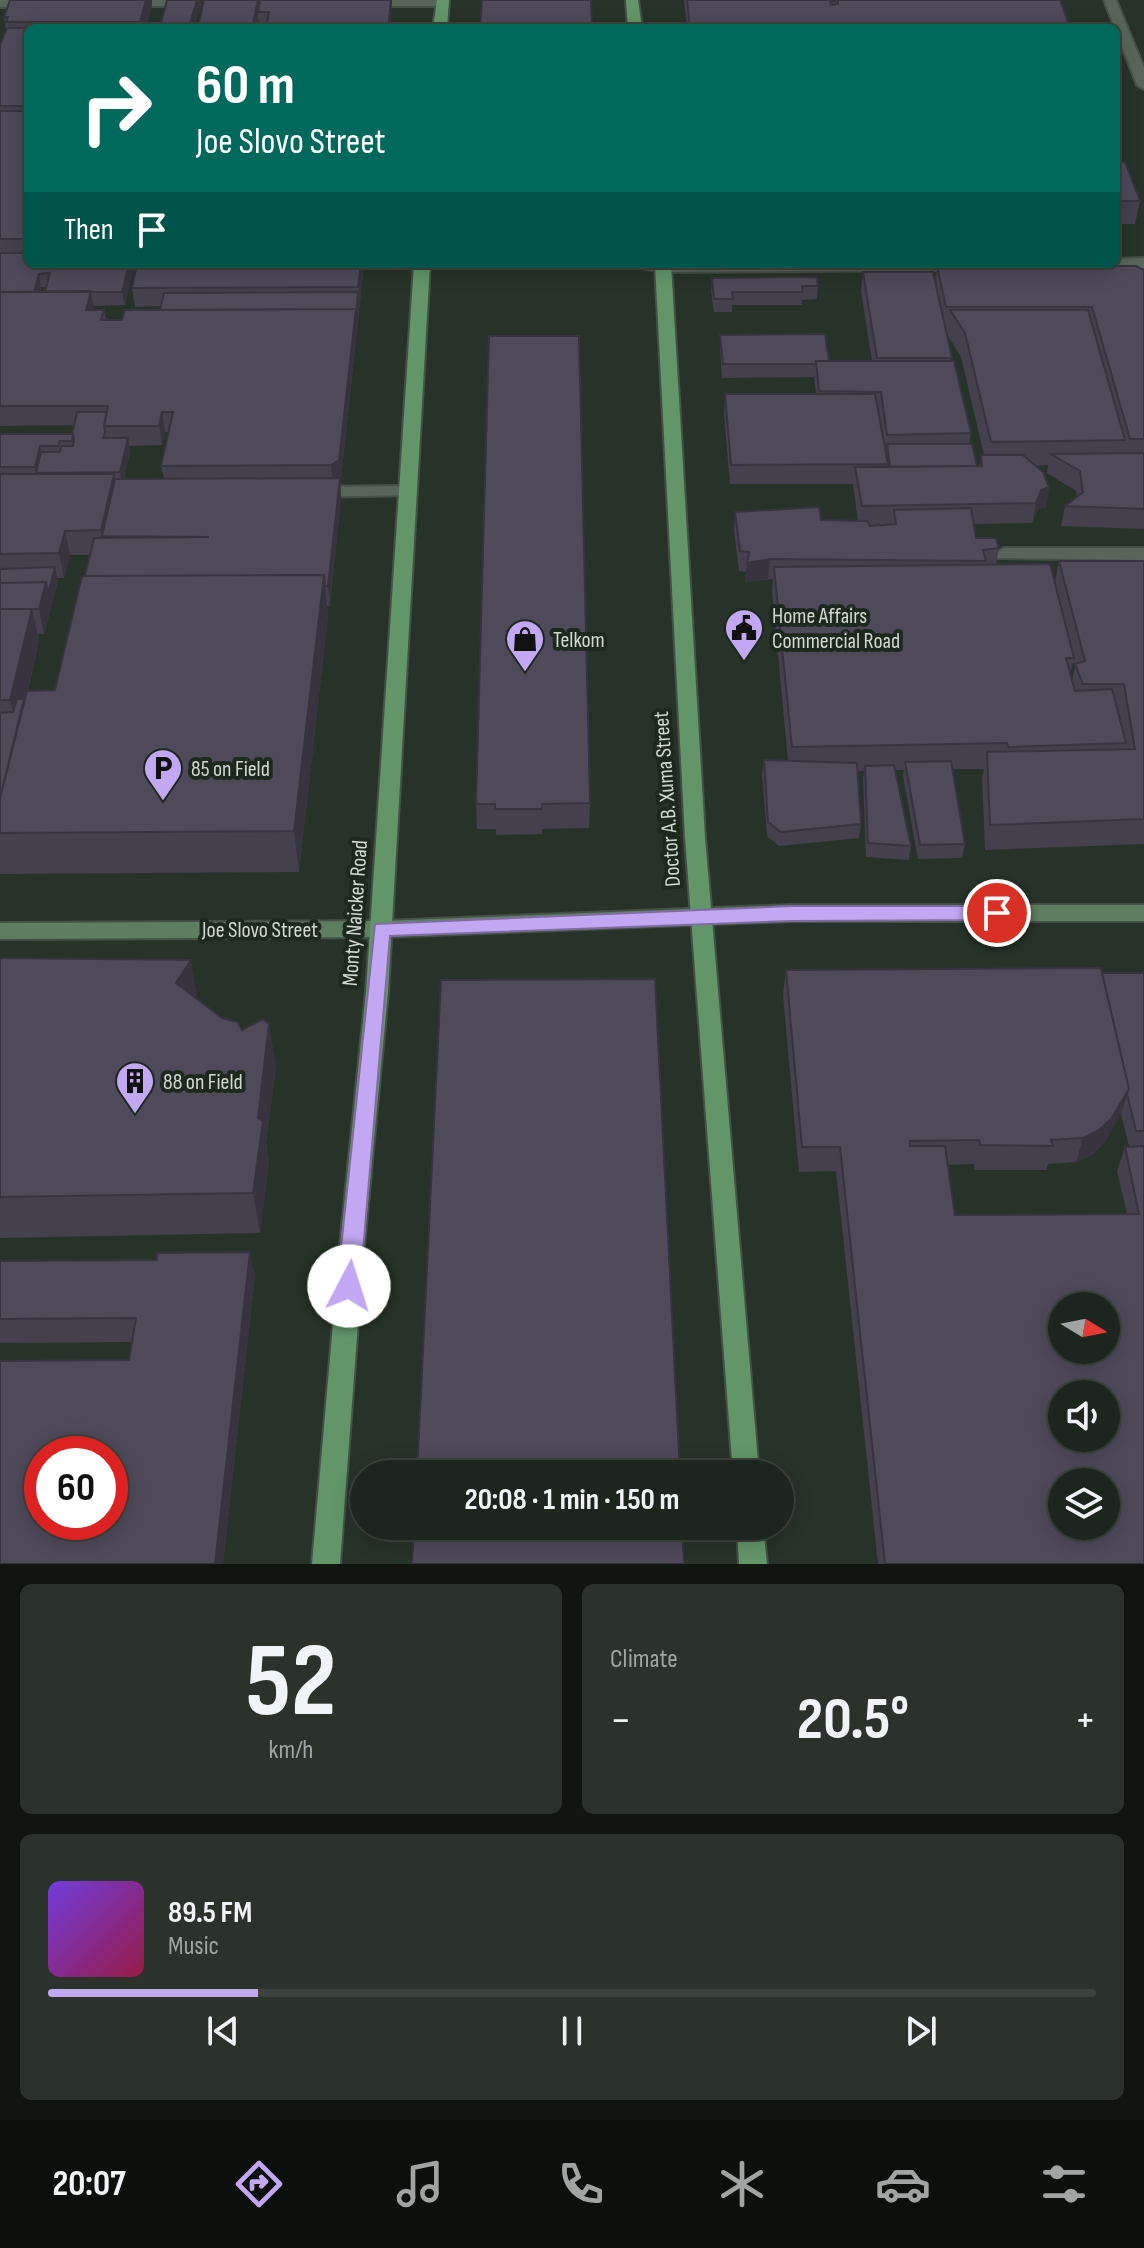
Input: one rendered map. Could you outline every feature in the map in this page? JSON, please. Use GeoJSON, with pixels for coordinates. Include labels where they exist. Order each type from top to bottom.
{"type":"FeatureCollection","features":[{"type":"Feature","properties":{"kind":"main road"},"geometry":{"type":"LineString","coordinates":[[632,0],[635,24]]}},
{"type":"Feature","properties":{"kind":"main road"},"geometry":{"type":"LineString","coordinates":[[440,24],[442,1]]}},
{"type":"Feature","properties":{"kind":"main road","name":"Monty Naicker Road"},"geometry":{"type":"LineString","coordinates":[[326,1564],[381,929],[422,268]]}},
{"type":"Feature","properties":{"kind":"main road","name":"Doctor A.B. Xuma Street"},"geometry":{"type":"LineString","coordinates":[[663,268],[695,837],[745,1460]]}},
{"type":"Feature","properties":{"kind":"main road","name":"Joe Slovo Street"},"geometry":{"type":"LineString","coordinates":[[0,931],[381,929],[792,913],[1144,913]]}},
{"type":"Feature","properties":{"kind":"main road"},"geometry":{"type":"LineString","coordinates":[[751,1540],[753,1564]]}},
{"type":"Feature","properties":{"kind":"street"},"geometry":{"type":"LineString","coordinates":[[1110,0],[1120,24]]}},
{"type":"Feature","properties":{"kind":"street"},"geometry":{"type":"LineString","coordinates":[[349,2],[442,1]]}},
{"type":"Feature","properties":{"kind":"street"},"geometry":{"type":"LineString","coordinates":[[117,2],[209,2]]}},
{"type":"Feature","properties":{"kind":"street"},"geometry":{"type":"LineString","coordinates":[[0,3],[44,3]]}},
{"type":"Feature","properties":{"kind":"street"},"geometry":{"type":"LineString","coordinates":[[1120,25],[1144,85]]}},
{"type":"Feature","properties":{"kind":"street"},"geometry":{"type":"LineString","coordinates":[[1120,264],[1144,263]]}},
{"type":"Feature","properties":{"kind":"street"},"geometry":{"type":"LineString","coordinates":[[300,492],[406,491]]}},
{"type":"Feature","properties":{"kind":"street"},"geometry":{"type":"LineString","coordinates":[[1004,554],[1144,554]]}},
{"type":"Feature","properties":{"kind":"building"},"geometry":{"type":"Polygon","coordinates":[[[10,0],[146,0],[140,22],[6,22],[8,17],[4,17],[10,0]]]}},
{"type":"Feature","properties":{"kind":"building"},"geometry":{"type":"Polygon","coordinates":[[[167,0],[197,0],[190,24],[161,24],[167,0]]]}},
{"type":"Feature","properties":{"kind":"building"},"geometry":{"type":"Polygon","coordinates":[[[204,0],[258,0],[253,24],[199,24],[204,0]]]}},
{"type":"Feature","properties":{"kind":"building"},"geometry":{"type":"Polygon","coordinates":[[[260,0],[391,0],[388,24],[267,24],[269,12],[258,12],[260,0]]]}},
{"type":"Feature","properties":{"kind":"building"},"geometry":{"type":"Polygon","coordinates":[[[482,0],[591,0],[592,24],[480,24],[482,0]]]}},
{"type":"Feature","properties":{"kind":"building"},"geometry":{"type":"Polygon","coordinates":[[[687,0],[1060,0],[1069,24],[690,24],[687,0]]]}},
{"type":"Feature","properties":{"kind":"building"},"geometry":{"type":"Polygon","coordinates":[[[7,28],[24,28],[24,106],[0,106],[0,45],[7,28]]]}},
{"type":"Feature","properties":{"kind":"building"},"geometry":{"type":"Polygon","coordinates":[[[0,111],[24,111],[24,239],[0,239],[0,111]]]}},
{"type":"Feature","properties":{"kind":"building"},"geometry":{"type":"Polygon","coordinates":[[[1120,162],[1125,162],[1140,201],[1120,201],[1120,162]]]}},
{"type":"Feature","properties":{"kind":"building"},"geometry":{"type":"Polygon","coordinates":[[[0,253],[24,253],[24,268],[128,268],[122,292],[45,292],[50,273],[39,274],[34,292],[0,292],[0,253]]]}},
{"type":"Feature","properties":{"kind":"building"},"geometry":{"type":"Polygon","coordinates":[[[1136,266],[1144,270],[1144,439],[1130,439],[1092,307],[946,307],[937,268],[1136,266]]]}},
{"type":"Feature","properties":{"kind":"building"},"geometry":{"type":"Polygon","coordinates":[[[136,268],[360,268],[358,287],[132,288],[136,268]]]}},
{"type":"Feature","properties":{"kind":"building"},"geometry":{"type":"Polygon","coordinates":[[[863,272],[933,272],[952,358],[877,358],[863,272]]]}},
{"type":"Feature","properties":{"kind":"building"},"geometry":{"type":"Polygon","coordinates":[[[817,277],[818,286],[802,286],[803,292],[732,292],[733,299],[714,299],[712,278],[817,277]]]}},
{"type":"Feature","properties":{"kind":"building"},"geometry":{"type":"Polygon","coordinates":[[[91,291],[86,310],[104,310],[101,320],[122,320],[125,310],[356,309],[339,460],[331,465],[161,466],[173,412],[162,412],[159,426],[104,426],[108,406],[0,406],[0,292],[91,291]]]}},
{"type":"Feature","properties":{"kind":"building"},"geometry":{"type":"Polygon","coordinates":[[[358,292],[356,315],[356,309],[160,310],[164,293],[358,292]]]}},
{"type":"Feature","properties":{"kind":"building"},"geometry":{"type":"Polygon","coordinates":[[[950,310],[1088,310],[1125,440],[991,442],[965,333],[950,310]]]}},
{"type":"Feature","properties":{"kind":"building"},"geometry":{"type":"Polygon","coordinates":[[[825,334],[829,361],[816,361],[816,364],[723,364],[720,335],[825,334]]]}},
{"type":"Feature","properties":{"kind":"building"},"geometry":{"type":"Polygon","coordinates":[[[489,336],[579,336],[590,803],[542,804],[542,809],[495,809],[495,804],[476,804],[489,336]]]}},
{"type":"Feature","properties":{"kind":"building"},"geometry":{"type":"Polygon","coordinates":[[[816,361],[954,361],[971,433],[887,435],[881,392],[819,391],[816,361]]]}},
{"type":"Feature","properties":{"kind":"building"},"geometry":{"type":"Polygon","coordinates":[[[725,394],[875,394],[888,464],[731,465],[725,394]]]}},
{"type":"Feature","properties":{"kind":"building"},"geometry":{"type":"Polygon","coordinates":[[[77,412],[107,412],[103,438],[128,438],[120,472],[36,473],[41,452],[60,452],[61,446],[73,446],[77,412]]]}},
{"type":"Feature","properties":{"kind":"building"},"geometry":{"type":"Polygon","coordinates":[[[0,434],[73,434],[72,441],[60,441],[58,446],[40,446],[35,467],[0,467],[0,434]]]}},
{"type":"Feature","properties":{"kind":"building"},"geometry":{"type":"Polygon","coordinates":[[[887,444],[972,444],[977,466],[890,467],[887,444]]]}},
{"type":"Feature","properties":{"kind":"building"},"geometry":{"type":"Polygon","coordinates":[[[1144,453],[1144,509],[1065,506],[1083,492],[1080,471],[1051,454],[1144,453]]]}},
{"type":"Feature","properties":{"kind":"building"},"geometry":{"type":"Polygon","coordinates":[[[981,455],[1023,455],[1043,472],[1049,487],[1041,490],[1036,503],[862,506],[855,467],[982,466],[981,455]]]}},
{"type":"Feature","properties":{"kind":"building"},"geometry":{"type":"Polygon","coordinates":[[[0,474],[114,474],[101,530],[65,531],[59,553],[0,554],[0,474]]]}},
{"type":"Feature","properties":{"kind":"building"},"geometry":{"type":"Polygon","coordinates":[[[340,478],[328,586],[325,586],[324,575],[85,576],[94,538],[209,537],[102,536],[115,479],[340,478]]]}},
{"type":"Feature","properties":{"kind":"building"},"geometry":{"type":"Polygon","coordinates":[[[819,507],[821,520],[867,521],[870,526],[896,524],[894,510],[971,508],[976,538],[996,538],[999,548],[983,550],[986,561],[770,559],[747,563],[749,552],[740,551],[735,512],[819,507]]]}},
{"type":"Feature","properties":{"kind":"building"},"geometry":{"type":"Polygon","coordinates":[[[1059,561],[1144,561],[1144,819],[990,825],[987,752],[1135,749],[1124,684],[1083,684],[1075,664],[1085,661],[1059,561]]]}},
{"type":"Feature","properties":{"kind":"building"},"geometry":{"type":"Polygon","coordinates":[[[1050,564],[1074,658],[1066,658],[1075,691],[1112,689],[1126,743],[1008,747],[1007,743],[792,747],[774,567],[1050,564]]]}},
{"type":"Feature","properties":{"kind":"building"},"geometry":{"type":"Polygon","coordinates":[[[55,567],[48,594],[46,582],[0,583],[0,569],[55,567]]]}},
{"type":"Feature","properties":{"kind":"building","name":"85 on Field"},"geometry":{"type":"Polygon","coordinates":[[[324,575],[294,831],[0,833],[0,798],[27,691],[55,690],[82,576],[324,575]]]}},
{"type":"Feature","properties":{"kind":"building"},"geometry":{"type":"Polygon","coordinates":[[[46,582],[39,609],[0,609],[0,583],[46,582]]]}},
{"type":"Feature","properties":{"kind":"building"},"geometry":{"type":"Polygon","coordinates":[[[0,609],[32,609],[10,700],[0,700],[0,609]]]}},
{"type":"Feature","properties":{"kind":"building"},"geometry":{"type":"Polygon","coordinates":[[[17,699],[24,699],[0,798],[0,713],[13,712],[17,699]]]}},
{"type":"Feature","properties":{"kind":"building"},"geometry":{"type":"Polygon","coordinates":[[[764,760],[857,763],[861,824],[781,832],[768,822],[764,760]]]}},
{"type":"Feature","properties":{"kind":"building"},"geometry":{"type":"Polygon","coordinates":[[[951,761],[965,844],[920,845],[905,762],[951,761]]]}},
{"type":"Feature","properties":{"kind":"building"},"geometry":{"type":"Polygon","coordinates":[[[894,765],[911,846],[868,843],[865,766],[894,765]]]}},
{"type":"Feature","properties":{"kind":"building","name":"88 on Field"},"geometry":{"type":"Polygon","coordinates":[[[0,958],[191,960],[176,983],[222,1018],[237,1022],[242,1030],[263,1019],[269,1024],[258,1118],[263,1121],[253,1193],[0,1197],[0,958]]]}},
{"type":"Feature","properties":{"kind":"building"},"geometry":{"type":"Polygon","coordinates":[[[1101,968],[1129,1089],[1111,1119],[1083,1138],[1051,1140],[1053,1146],[980,1145],[979,1140],[910,1141],[910,1146],[945,1146],[955,1215],[1139,1214],[1125,1147],[1144,1146],[1144,1564],[885,1564],[840,1147],[802,1147],[786,970],[1101,968]]]}},
{"type":"Feature","properties":{"kind":"building"},"geometry":{"type":"Polygon","coordinates":[[[1102,973],[1144,973],[1144,1131],[1136,1131],[1102,973]]]}},
{"type":"Feature","properties":{"kind":"building"},"geometry":{"type":"Polygon","coordinates":[[[655,979],[679,1460],[418,1460],[441,980],[655,979]]]}},
{"type":"Feature","properties":{"kind":"building"},"geometry":{"type":"Polygon","coordinates":[[[250,1252],[215,1564],[0,1564],[0,1361],[129,1360],[136,1318],[0,1319],[0,1261],[157,1260],[157,1253],[250,1252]]]}},
{"type":"Feature","properties":{"kind":"building"},"geometry":{"type":"Polygon","coordinates":[[[413,1540],[683,1540],[684,1564],[412,1564],[413,1540]]]}},
{"type":"Feature","properties":{"kind":"place","name":"Home Affairs Commercial Road"},"geometry":{"type":"Point","coordinates":[744,662]}},
{"type":"Feature","properties":{"kind":"place","name":"Telkom"},"geometry":{"type":"Point","coordinates":[525,673]}},
{"type":"Feature","properties":{"kind":"place","name":"85 on Field"},"geometry":{"type":"Point","coordinates":[163,802]}},
{"type":"Feature","properties":{"kind":"place","name":"88 on Field"},"geometry":{"type":"Point","coordinates":[135,1115]}},
{"type":"Feature","properties":{"kind":"route"},"geometry":{"type":"LineString","coordinates":[[349,1286],[381,929],[792,913],[997,913]]}}]}
